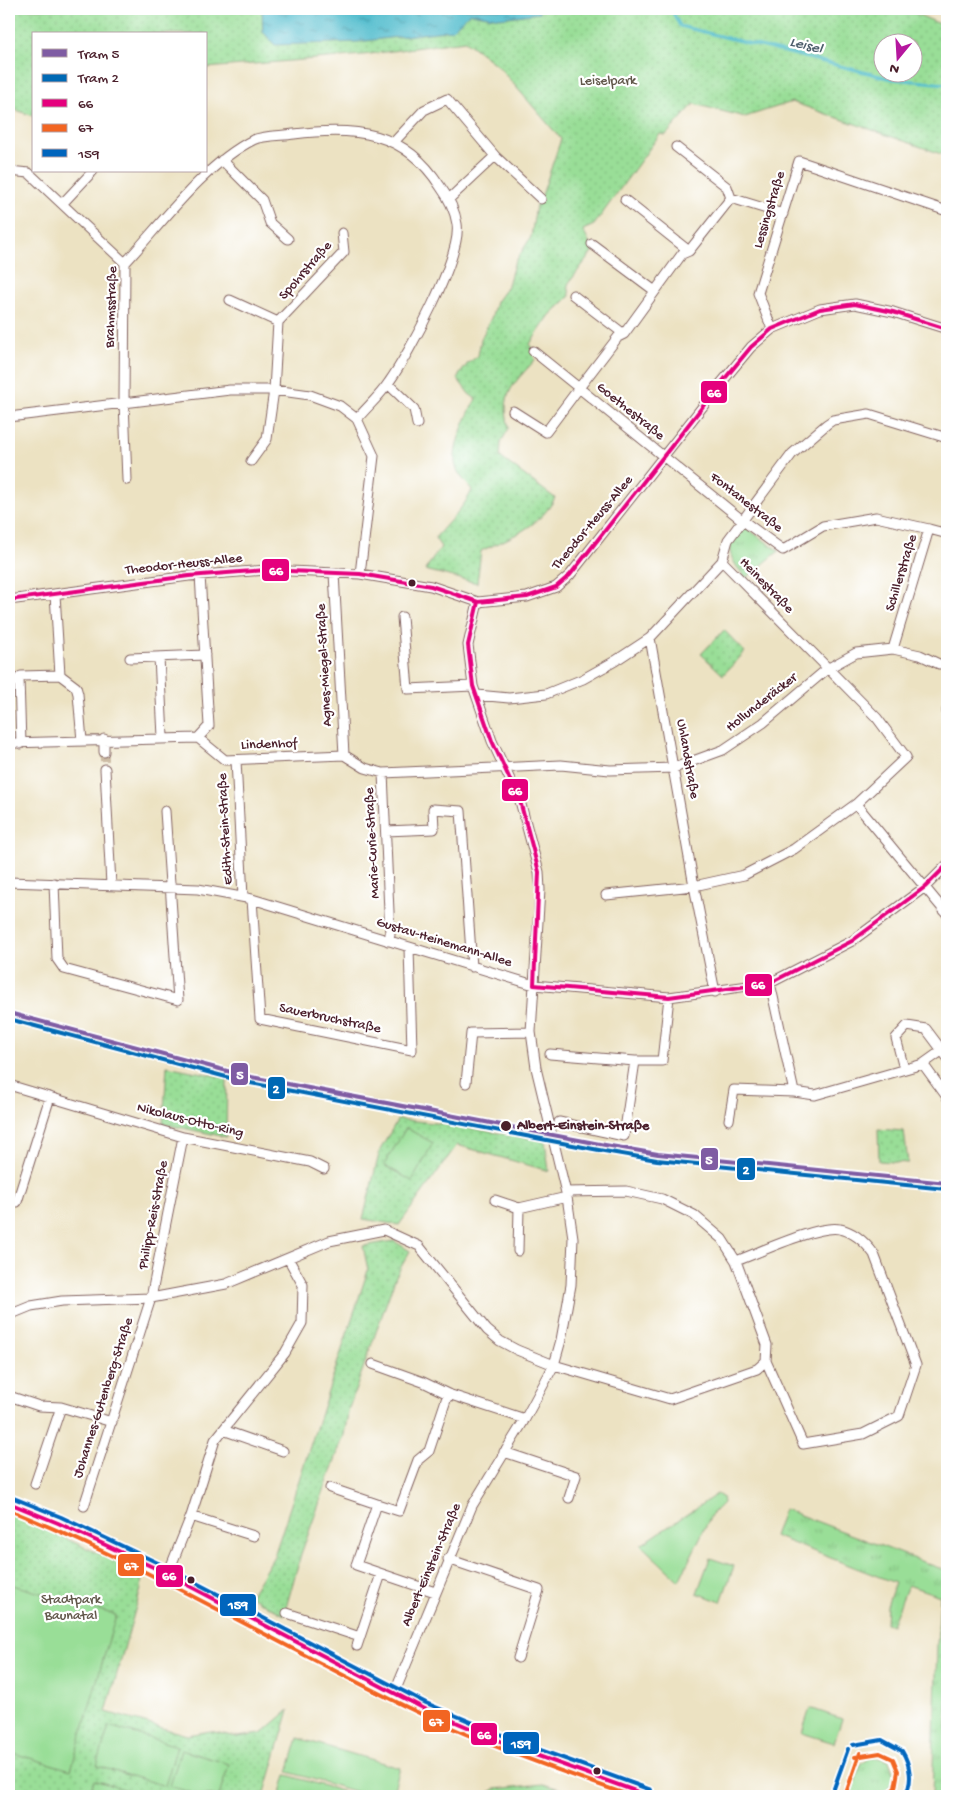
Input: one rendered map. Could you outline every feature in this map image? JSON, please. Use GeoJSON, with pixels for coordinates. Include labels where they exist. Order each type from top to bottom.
{"type":"FeatureCollection","features":[{"type":"Feature","properties":{"kind":"street"},"geometry":{"type":"LineString","coordinates":[[394,142],[424,110],[447,99],[495,156],[541,198]]}},
{"type":"Feature","properties":{"kind":"street","name":"Brahmsstraße"},"geometry":{"type":"LineString","coordinates":[[127,480],[124,402],[125,263],[222,160],[254,139],[317,131],[357,131],[394,142],[427,166],[449,199],[458,225],[450,264],[410,351],[388,384],[357,419]]}},
{"type":"Feature","properties":{"kind":"street"},"geometry":{"type":"LineString","coordinates":[[676,147],[727,187],[730,198],[783,214]]}},
{"type":"Feature","properties":{"kind":"street"},"geometry":{"type":"LineString","coordinates":[[449,199],[495,156]]}},
{"type":"Feature","properties":{"kind":"street"},"geometry":{"type":"LineString","coordinates":[[222,160],[262,200],[270,223],[288,239]]}},
{"type":"Feature","properties":{"kind":"street","name":"Lessingstraße"},"geometry":{"type":"LineString","coordinates":[[772,330],[758,294],[799,161],[947,211]]}},
{"type":"Feature","properties":{"kind":"street"},"geometry":{"type":"LineString","coordinates":[[9,171],[29,173],[125,263]]}},
{"type":"Feature","properties":{"kind":"street"},"geometry":{"type":"LineString","coordinates":[[62,204],[92,172]]}},
{"type":"Feature","properties":{"kind":"street","name":"Goethestraße"},"geometry":{"type":"LineString","coordinates":[[513,411],[546,432],[618,337],[624,334],[682,254],[689,251],[730,198]]}},
{"type":"Feature","properties":{"kind":"street"},"geometry":{"type":"LineString","coordinates":[[625,200],[689,251]]}},
{"type":"Feature","properties":{"kind":"street","name":"Spohrstraße"},"geometry":{"type":"LineString","coordinates":[[278,322],[344,252],[342,233]]}},
{"type":"Feature","properties":{"kind":"street"},"geometry":{"type":"LineString","coordinates":[[592,244],[655,291]]}},
{"type":"Feature","properties":{"kind":"street"},"geometry":{"type":"LineString","coordinates":[[573,295],[624,334]]}},
{"type":"Feature","properties":{"kind":"street"},"geometry":{"type":"LineString","coordinates":[[230,300],[278,322],[274,390],[267,439],[251,461]]}},
{"type":"Feature","properties":{"kind":"street","name":"Theodor-Heuss-Allee"},"geometry":{"type":"LineString","coordinates":[[9,600],[200,575],[266,570],[360,574],[431,586],[478,602],[527,597],[556,586],[570,575],[751,347],[772,330],[820,309],[855,304],[893,312],[947,329]]}},
{"type":"Feature","properties":{"kind":"street","name":"Goethestraße"},"geometry":{"type":"LineString","coordinates":[[533,351],[665,457]]}},
{"type":"Feature","properties":{"kind":"street"},"geometry":{"type":"LineString","coordinates":[[388,384],[414,409],[417,424]]}},
{"type":"Feature","properties":{"kind":"street"},"geometry":{"type":"LineString","coordinates":[[9,418],[230,390],[274,390],[310,395],[340,406],[357,419],[374,456],[360,574]]}},
{"type":"Feature","properties":{"kind":"street","name":"Heinestraße"},"geometry":{"type":"LineString","coordinates":[[694,886],[744,875],[794,849],[856,804],[906,757],[877,718],[722,561],[728,540],[792,454],[833,420],[869,414],[947,438]]}},
{"type":"Feature","properties":{"kind":"street","name":"Fontanestraße"},"geometry":{"type":"LineString","coordinates":[[665,457],[742,520],[783,550],[823,526],[876,517],[929,529]]}},
{"type":"Feature","properties":{"kind":"street","name":"Schillerstraße"},"geometry":{"type":"LineString","coordinates":[[893,648],[929,529],[944,533],[947,524]]}},
{"type":"Feature","properties":{"kind":"street"},"geometry":{"type":"LineString","coordinates":[[402,617],[408,689],[475,691],[509,698],[546,694],[583,679],[615,662],[650,638],[722,561]]}},
{"type":"Feature","properties":{"kind":"street","name":"Agnes-Miegel-Straße"},"geometry":{"type":"LineString","coordinates":[[334,573],[344,755]]}},
{"type":"Feature","properties":{"kind":"street"},"geometry":{"type":"LineString","coordinates":[[9,743],[163,737],[198,738],[209,726],[200,575]]}},
{"type":"Feature","properties":{"kind":"street"},"geometry":{"type":"LineString","coordinates":[[55,594],[60,675]]}},
{"type":"Feature","properties":{"kind":"street","name":"Albert-Einstein-Straße"},"geometry":{"type":"LineString","coordinates":[[394,1694],[434,1592],[472,1506],[525,1419],[554,1365],[561,1340],[571,1285],[573,1238],[567,1195],[536,1068],[531,1032],[539,872],[520,801],[492,740],[475,691],[468,645],[478,602]]}},
{"type":"Feature","properties":{"kind":"street","name":"Uhlandstraße"},"geometry":{"type":"LineString","coordinates":[[650,638],[694,886],[715,992]]}},
{"type":"Feature","properties":{"kind":"street","name":"Hollunderäcker"},"geometry":{"type":"LineString","coordinates":[[504,768],[561,765],[610,770],[674,768],[723,750],[763,723],[827,669],[856,653],[893,648],[920,655],[939,664]]}},
{"type":"Feature","properties":{"kind":"street"},"geometry":{"type":"LineString","coordinates":[[130,658],[205,655]]}},
{"type":"Feature","properties":{"kind":"street"},"geometry":{"type":"LineString","coordinates":[[159,657],[163,737]]}},
{"type":"Feature","properties":{"kind":"street"},"geometry":{"type":"LineString","coordinates":[[21,744],[19,678],[21,676],[60,675],[76,687],[82,741]]}},
{"type":"Feature","properties":{"kind":"street","name":"Lindenhof"},"geometry":{"type":"LineString","coordinates":[[198,738],[225,760],[344,755]]}},
{"type":"Feature","properties":{"kind":"street"},"geometry":{"type":"LineString","coordinates":[[104,739],[104,752]]}},
{"type":"Feature","properties":{"kind":"street"},"geometry":{"type":"LineString","coordinates":[[344,755],[365,768],[383,773],[504,768]]}},
{"type":"Feature","properties":{"kind":"street","name":"Edith-Stein-Straße"},"geometry":{"type":"LineString","coordinates":[[236,760],[243,897]]}},
{"type":"Feature","properties":{"kind":"street"},"geometry":{"type":"LineString","coordinates":[[105,769],[111,885]]}},
{"type":"Feature","properties":{"kind":"street","name":"Marie-Curie-Straße"},"geometry":{"type":"LineString","coordinates":[[383,773],[390,935],[388,941]]}},
{"type":"Feature","properties":{"kind":"street"},"geometry":{"type":"LineString","coordinates":[[856,804],[947,914]]}},
{"type":"Feature","properties":{"kind":"street"},"geometry":{"type":"LineString","coordinates":[[386,831],[434,829],[433,809],[461,811],[472,967]]}},
{"type":"Feature","properties":{"kind":"street"},"geometry":{"type":"LineString","coordinates":[[54,883],[57,959],[64,969],[178,1000],[165,811]]}},
{"type":"Feature","properties":{"kind":"street","name":"Gustav-Heinemann-Allee"},"geometry":{"type":"LineString","coordinates":[[9,882],[170,886],[243,897],[534,985],[669,997],[770,983],[852,941],[925,886],[947,865]]}},
{"type":"Feature","properties":{"kind":"street"},"geometry":{"type":"LineString","coordinates":[[606,895],[694,886]]}},
{"type":"Feature","properties":{"kind":"street","name":"Sauerbruchstraße"},"geometry":{"type":"LineString","coordinates":[[252,899],[260,1019],[412,1050],[409,948]]}},
{"type":"Feature","properties":{"kind":"street"},"geometry":{"type":"LineString","coordinates":[[770,983],[794,1092]]}},
{"type":"Feature","properties":{"kind":"street"},"geometry":{"type":"LineString","coordinates":[[550,1054],[635,1061],[662,1061],[669,997]]}},
{"type":"Feature","properties":{"kind":"street"},"geometry":{"type":"LineString","coordinates":[[729,1120],[734,1090],[794,1092],[815,1096],[904,1068],[923,1064],[946,1052],[926,1029],[907,1026],[896,1038],[904,1068]]}},
{"type":"Feature","properties":{"kind":"street"},"geometry":{"type":"LineString","coordinates":[[466,1082],[471,1033],[531,1032]]}},
{"type":"Feature","properties":{"kind":"street"},"geometry":{"type":"LineString","coordinates":[[559,1122],[624,1136],[635,1061]]}},
{"type":"Feature","properties":{"kind":"street"},"geometry":{"type":"LineString","coordinates":[[923,1064],[947,1097]]}},
{"type":"Feature","properties":{"kind":"street","name":"Nikolaus-Otto-Ring"},"geometry":{"type":"LineString","coordinates":[[9,1085],[183,1137],[310,1162],[324,1169]]}},
{"type":"Feature","properties":{"kind":"street"},"geometry":{"type":"LineString","coordinates":[[17,1202],[50,1097]]}},
{"type":"Feature","properties":{"kind":"street","name":"Philipp-Reis-Straße"},"geometry":{"type":"LineString","coordinates":[[151,1298],[183,1137]]}},
{"type":"Feature","properties":{"kind":"street"},"geometry":{"type":"LineString","coordinates":[[494,1200],[519,1208],[567,1195],[626,1191],[662,1199],[694,1214],[722,1239],[736,1261],[767,1345],[766,1362],[803,1444],[863,1434],[899,1416],[916,1365],[874,1254],[864,1241],[839,1228],[818,1231],[736,1261]]}},
{"type":"Feature","properties":{"kind":"street"},"geometry":{"type":"LineString","coordinates":[[518,1251],[519,1208]]}},
{"type":"Feature","properties":{"kind":"street"},"geometry":{"type":"LineString","coordinates":[[9,1315],[31,1306],[62,1301],[151,1298],[226,1284],[289,1260],[329,1242],[384,1230],[419,1246],[487,1330],[500,1342],[554,1365],[670,1399],[757,1369],[766,1362]]}},
{"type":"Feature","properties":{"kind":"street"},"geometry":{"type":"LineString","coordinates":[[167,1576],[191,1516],[215,1440],[285,1353],[302,1323],[303,1284],[289,1260]]}},
{"type":"Feature","properties":{"kind":"street","name":"Johannes-Gutenberg-Straße"},"geometry":{"type":"LineString","coordinates":[[84,1506],[151,1298]]}},
{"type":"Feature","properties":{"kind":"street"},"geometry":{"type":"LineString","coordinates":[[373,1364],[423,1382],[448,1394],[525,1419]]}},
{"type":"Feature","properties":{"kind":"street"},"geometry":{"type":"LineString","coordinates":[[330,1488],[399,1512],[418,1460],[429,1450],[448,1394]]}},
{"type":"Feature","properties":{"kind":"street"},"geometry":{"type":"LineString","coordinates":[[9,1396],[39,1406],[61,1408],[112,1422]]}},
{"type":"Feature","properties":{"kind":"street"},"geometry":{"type":"LineString","coordinates":[[35,1484],[61,1408]]}},
{"type":"Feature","properties":{"kind":"street"},"geometry":{"type":"LineString","coordinates":[[223,1430],[283,1451]]}},
{"type":"Feature","properties":{"kind":"street"},"geometry":{"type":"LineString","coordinates":[[504,1452],[576,1476],[569,1498]]}},
{"type":"Feature","properties":{"kind":"street"},"geometry":{"type":"LineString","coordinates":[[9,1503],[78,1531],[394,1694],[491,1739],[648,1796]]}},
{"type":"Feature","properties":{"kind":"street"},"geometry":{"type":"LineString","coordinates":[[377,1504],[356,1565],[434,1592]]}},
{"type":"Feature","properties":{"kind":"street"},"geometry":{"type":"LineString","coordinates":[[191,1516],[254,1536]]}},
{"type":"Feature","properties":{"kind":"street"},"geometry":{"type":"LineString","coordinates":[[448,1559],[539,1590],[518,1658]]}},
{"type":"Feature","properties":{"kind":"street"},"geometry":{"type":"LineString","coordinates":[[287,1613],[359,1641],[381,1574]]}},
{"type":"Feature","properties":{"kind":"green space","name":"Leiselpark"},"geometry":{"type":"Polygon","coordinates":[[[9,9],[905,9],[947,27],[947,156],[792,102],[745,117],[694,104],[666,135],[660,134],[594,225],[583,230],[593,251],[568,284],[570,296],[550,315],[530,344],[535,360],[510,390],[506,406],[509,428],[501,442],[500,457],[555,498],[549,508],[532,524],[513,536],[481,551],[477,583],[425,570],[441,547],[435,538],[460,509],[472,490],[456,467],[455,451],[461,432],[476,399],[469,394],[457,378],[468,363],[478,356],[481,339],[492,316],[496,302],[508,285],[514,264],[531,237],[536,205],[541,198],[561,139],[498,66],[465,41],[363,55],[208,68],[208,32],[32,32],[32,115],[9,108],[9,9]]]}},
{"type":"Feature","properties":{"kind":"green space"},"geometry":{"type":"Polygon","coordinates":[[[745,527],[779,551],[746,578],[732,559],[730,552],[732,539],[745,527]]]}},
{"type":"Feature","properties":{"kind":"green space"},"geometry":{"type":"Polygon","coordinates":[[[724,630],[745,652],[723,675],[701,654],[724,630]]]}},
{"type":"Feature","properties":{"kind":"green space"},"geometry":{"type":"Polygon","coordinates":[[[167,1066],[227,1078],[226,1137],[163,1124],[167,1066]]]}},
{"type":"Feature","properties":{"kind":"green space"},"geometry":{"type":"Polygon","coordinates":[[[398,1119],[452,1125],[545,1141],[549,1171],[457,1145],[399,1225],[363,1219],[380,1150],[398,1119]]]}},
{"type":"Feature","properties":{"kind":"green space"},"geometry":{"type":"Polygon","coordinates":[[[406,1128],[433,1143],[412,1181],[384,1165],[406,1128]]]}},
{"type":"Feature","properties":{"kind":"green space"},"geometry":{"type":"Polygon","coordinates":[[[878,1129],[904,1131],[908,1163],[879,1161],[878,1129]]]}},
{"type":"Feature","properties":{"kind":"green space"},"geometry":{"type":"Polygon","coordinates":[[[394,1241],[410,1251],[396,1276],[349,1408],[344,1435],[301,1554],[284,1615],[250,1596],[274,1556],[368,1270],[363,1246],[394,1241]]]}},
{"type":"Feature","properties":{"kind":"green space"},"geometry":{"type":"Polygon","coordinates":[[[717,1494],[722,1497],[723,1503],[711,1515],[679,1581],[641,1545],[717,1494]]]}},
{"type":"Feature","properties":{"kind":"green space"},"geometry":{"type":"Polygon","coordinates":[[[784,1509],[947,1571],[947,1796],[932,1796],[940,1596],[908,1585],[892,1625],[886,1623],[887,1606],[895,1583],[774,1536],[784,1509]]]}},
{"type":"Feature","properties":{"kind":"green space","name":"Stadtpark Baunatal"},"geometry":{"type":"Polygon","coordinates":[[[9,1513],[142,1573],[141,1589],[106,1712],[187,1735],[210,1731],[237,1737],[261,1734],[289,1710],[264,1796],[9,1796],[9,1513]]]}},
{"type":"Feature","properties":{"kind":"green space"},"geometry":{"type":"Polygon","coordinates":[[[710,1558],[734,1566],[721,1602],[697,1593],[710,1558]]]}},
{"type":"Feature","properties":{"kind":"green space"},"geometry":{"type":"Polygon","coordinates":[[[13,1585],[116,1615],[71,1770],[9,1752],[9,1601],[13,1585]]]}},
{"type":"Feature","properties":{"kind":"green space"},"geometry":{"type":"Polygon","coordinates":[[[810,1708],[842,1719],[834,1743],[802,1733],[810,1708]]]}},
{"type":"Feature","properties":{"kind":"green space"},"geometry":{"type":"Polygon","coordinates":[[[109,1726],[177,1746],[165,1786],[97,1766],[109,1726]]]}},
{"type":"Feature","properties":{"kind":"green space"},"geometry":{"type":"Polygon","coordinates":[[[298,1738],[400,1768],[392,1796],[371,1796],[288,1772],[298,1738]]]}},
{"type":"Feature","properties":{"kind":"green space"},"geometry":{"type":"Polygon","coordinates":[[[181,1750],[229,1764],[219,1796],[202,1796],[170,1786],[181,1750]]]}},
{"type":"Feature","properties":{"kind":"green space"},"geometry":{"type":"Polygon","coordinates":[[[870,1758],[880,1758],[889,1761],[895,1778],[886,1791],[878,1796],[851,1796],[860,1765],[870,1758]]]}},
{"type":"Feature","properties":{"kind":"green space"},"geometry":{"type":"Polygon","coordinates":[[[287,1775],[359,1796],[280,1796],[287,1775]]]}},
{"type":"Feature","properties":{"kind":"green space"},"geometry":{"type":"Polygon","coordinates":[[[94,1780],[127,1790],[125,1796],[89,1796],[94,1780]]]}},
{"type":"Feature","properties":{"kind":"green space"},"geometry":{"type":"Polygon","coordinates":[[[543,1784],[584,1796],[483,1796],[495,1789],[543,1784]]]}},
{"type":"Feature","properties":{"kind":"water"},"geometry":{"type":"Polygon","coordinates":[[[262,9],[540,9],[539,13],[500,18],[470,13],[452,30],[358,42],[275,45],[263,32],[262,9]]]}},
{"type":"Feature","properties":{"kind":"waterway","name":"Leisel"},"geometry":{"type":"LineString","coordinates":[[671,9],[680,26],[892,79],[947,84]]}},
{"type":"Feature","properties":{"kind":"tunnel"},"geometry":{"type":"LineString","coordinates":[[104,752],[105,769]]}},
{"type":"Feature","properties":{"kind":"tram line","name":"5"},"geometry":{"type":"LineString","coordinates":[[9,1013],[246,1076],[605,1145],[658,1154],[947,1183]]}},
{"type":"Feature","properties":{"kind":"tram line","name":"2"},"geometry":{"type":"LineString","coordinates":[[9,1019],[245,1082],[604,1151],[657,1160],[946,1189]]}},
{"type":"Feature","properties":{"kind":"transit line","name":"66"},"geometry":{"type":"LineString","coordinates":[[9,600],[189,576],[266,570],[360,574],[431,586],[478,602],[527,597],[556,587],[570,575],[722,382],[751,347],[772,329],[820,309],[855,304],[893,312],[947,329]]}},
{"type":"Feature","properties":{"kind":"transit line","name":"66"},"geometry":{"type":"LineString","coordinates":[[478,602],[468,645],[473,686],[492,741],[520,801],[539,872],[534,985]]}},
{"type":"Feature","properties":{"kind":"transit line","name":"66"},"geometry":{"type":"LineString","coordinates":[[534,985],[669,997],[770,983],[852,941],[925,887],[947,865]]}},
{"type":"Feature","properties":{"kind":"transit line","name":"159"},"geometry":{"type":"LineString","coordinates":[[11,1497],[61,1517],[158,1563],[426,1703],[521,1743],[651,1790]]}},
{"type":"Feature","properties":{"kind":"transit line","name":"66"},"geometry":{"type":"LineString","coordinates":[[9,1503],[58,1523],[155,1568],[423,1708],[519,1749],[649,1796]]}},
{"type":"Feature","properties":{"kind":"transit line","name":"67"},"geometry":{"type":"LineString","coordinates":[[9,1510],[114,1556],[368,1688],[445,1725],[524,1757],[631,1796]]}},
{"type":"Feature","properties":{"kind":"transit line","name":"159"},"geometry":{"type":"LineString","coordinates":[[853,1745],[882,1740],[902,1751],[910,1774],[909,1785],[904,1796]]}},
{"type":"Feature","properties":{"kind":"transit line","name":"159"},"geometry":{"type":"LineString","coordinates":[[832,1794],[848,1749]]}},
{"type":"Feature","properties":{"kind":"transit line","name":"67"},"geometry":{"type":"LineString","coordinates":[[845,1796],[860,1753]]}},
{"type":"Feature","properties":{"kind":"transit line","name":"67"},"geometry":{"type":"LineString","coordinates":[[855,1757],[880,1753],[893,1759],[898,1771],[895,1788],[891,1791]]}},
{"type":"Feature","properties":{"kind":"place","name":"Albert-Einstein-Straße"},"geometry":{"type":"Point","coordinates":[506,1126]}}]}
